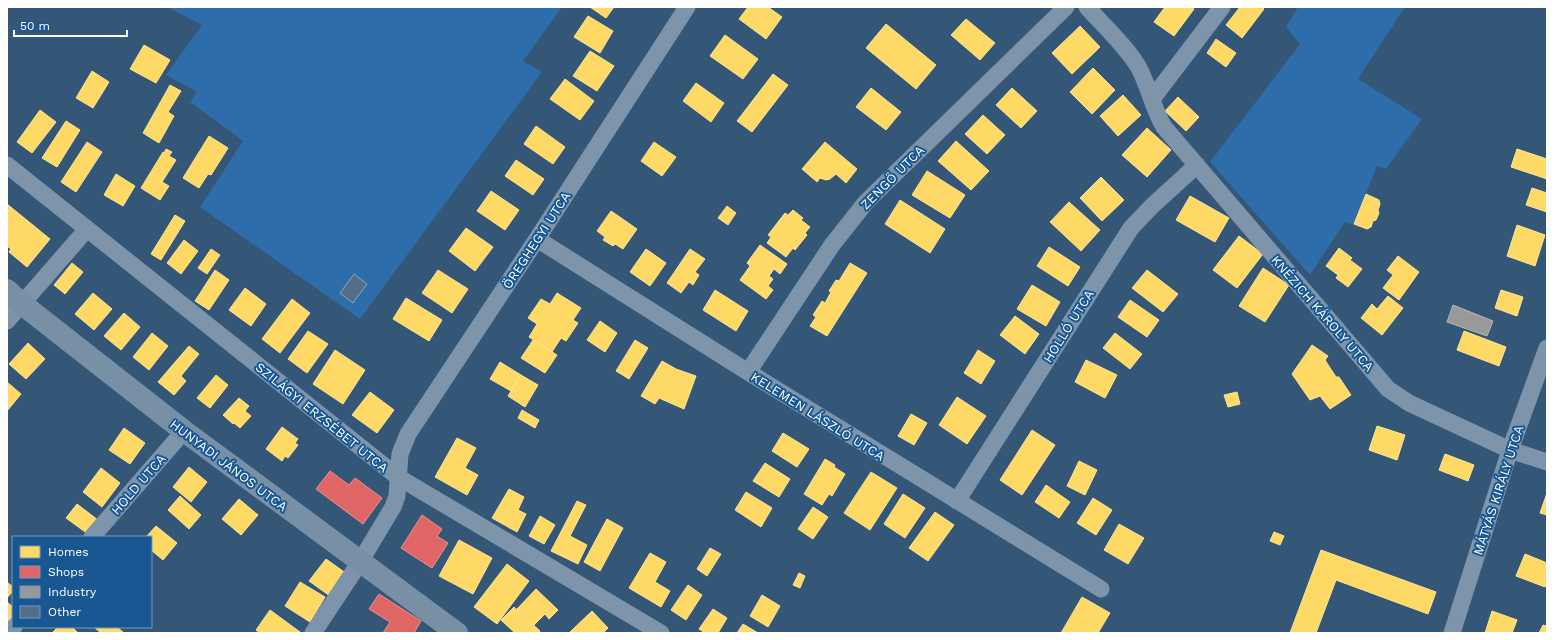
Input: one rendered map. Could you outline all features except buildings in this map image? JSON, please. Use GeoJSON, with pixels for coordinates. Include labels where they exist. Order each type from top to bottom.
{"type":"FeatureCollection","features":[{"type":"Feature","properties":{"kind":"street","name":"ÖREGHEGYI UTCA"},"geometry":{"type":"LineString","coordinates":[[313,633],[360,562],[393,506],[397,496],[400,454],[408,434],[537,239],[687,7]]}},
{"type":"Feature","properties":{"kind":"street","name":"ZENGŐ UTCA"},"geometry":{"type":"LineString","coordinates":[[748,372],[832,245],[866,202],[1066,7]]}},
{"type":"Feature","properties":{"kind":"street","name":"KNÉZICH KÁROLY UTCA"},"geometry":{"type":"LineString","coordinates":[[1087,7],[1138,66],[1155,110],[1164,127],[1388,389],[1409,403],[1510,450],[1547,462]]}},
{"type":"Feature","properties":{"kind":"street"},"geometry":{"type":"LineString","coordinates":[[1152,99],[1222,7]]}},
{"type":"Feature","properties":{"kind":"street","name":"SZILÁGYI ERZSÉBET UTCA"},"geometry":{"type":"LineString","coordinates":[[7,165],[398,477],[648,630]]}},
{"type":"Feature","properties":{"kind":"street","name":"HOLLÓ UTCA"},"geometry":{"type":"LineString","coordinates":[[957,501],[1131,228],[1152,206],[1197,165]]}},
{"type":"Feature","properties":{"kind":"street"},"geometry":{"type":"LineString","coordinates":[[7,321],[14,297],[87,229]]}},
{"type":"Feature","properties":{"kind":"street","name":"KELEMEN LÁSZLÓ UTCA"},"geometry":{"type":"LineString","coordinates":[[537,239],[748,372],[1101,589]]}},
{"type":"Feature","properties":{"kind":"street","name":"HUNYADI JÁNOS UTCA"},"geometry":{"type":"LineString","coordinates":[[14,297],[184,431],[457,633]]}},
{"type":"Feature","properties":{"kind":"street","name":"MÁTYÁS KIRÁLY UTCA"},"geometry":{"type":"LineString","coordinates":[[1452,633],[1510,450],[1547,348]]}},
{"type":"Feature","properties":{"kind":"street","name":"HOLD UTCA"},"geometry":{"type":"LineString","coordinates":[[93,536],[184,431]]}},
{"type":"Feature","properties":{"kind":"shaded area"},"geometry":{"type":"Polygon","coordinates":[[[167,7],[562,7],[523,61],[542,72],[360,319],[200,207],[243,141],[190,102],[197,92],[166,75],[202,25],[167,7]]]}},
{"type":"Feature","properties":{"kind":"shaded area"},"geometry":{"type":"Polygon","coordinates":[[[1298,7],[1405,7],[1358,79],[1422,119],[1386,169],[1377,166],[1353,225],[1345,222],[1310,275],[1210,162],[1300,44],[1286,27],[1298,7]]]}}]}
